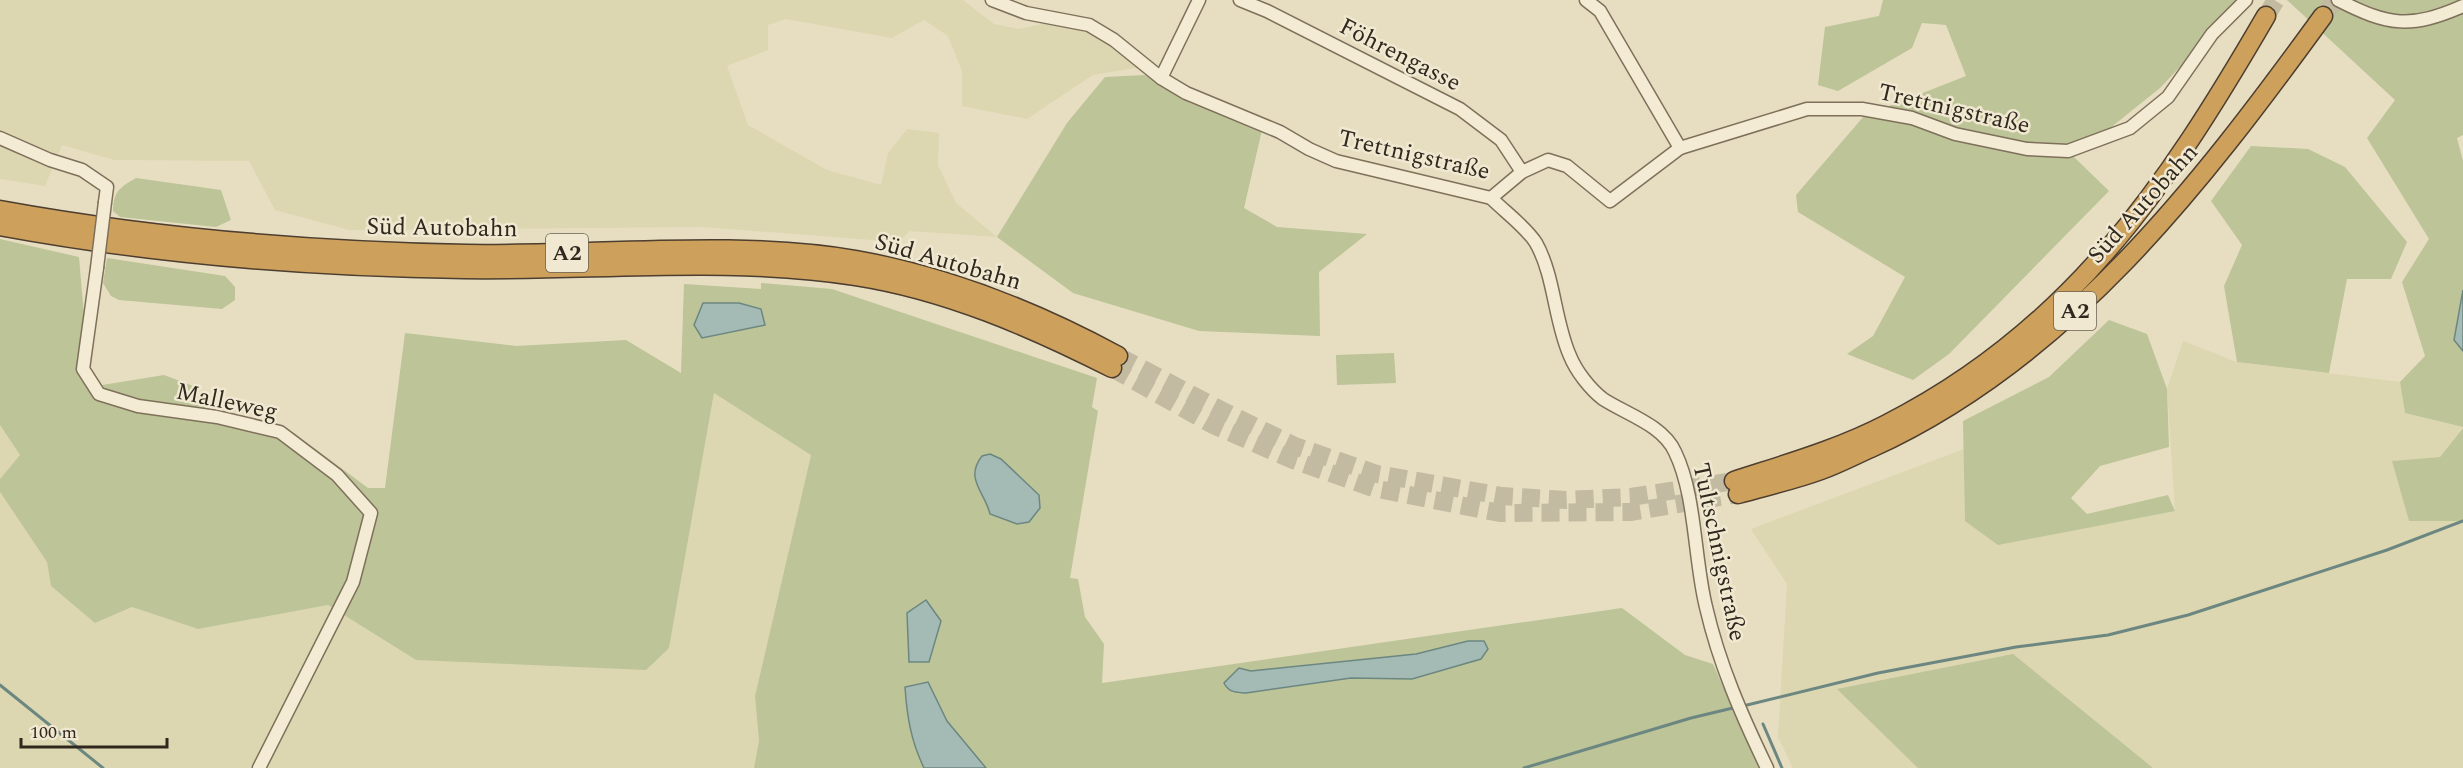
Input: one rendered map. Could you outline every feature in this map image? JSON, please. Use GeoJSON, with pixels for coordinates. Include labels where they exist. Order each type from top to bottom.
{"type":"FeatureCollection","features":[{"type":"Feature","properties":{"kind":"highway","name":"Süd Autobahn"},"geometry":{"type":"LineString","coordinates":[[2266,16],[2174,165],[2129,226],[2079,284],[2028,332],[1996,358],[1957,384],[1885,425],[1736,487],[1822,470],[1898,435],[1971,392],[2039,342],[2101,286],[2188,193],[2323,16]]}},
{"type":"Feature","properties":{"kind":"highway","name":"Süd Autobahn"},"geometry":{"type":"LineString","coordinates":[[0,210],[147,232],[248,243],[364,251],[469,254],[710,251],[789,253],[854,260],[917,273],[974,290],[1070,329],[1115,362],[974,306],[921,290],[858,276],[791,268],[708,266],[464,269],[360,266],[248,259],[147,248],[0,226]]}},
{"type":"Feature","properties":{"kind":"street","name":"Trettnigstraße"},"geometry":{"type":"LineString","coordinates":[[992,0],[1089,25],[1114,40],[1161,78],[1197,99],[1280,132],[1336,161],[1491,198],[1522,172],[1548,160],[1566,166],[1610,201],[1680,148],[1807,109],[1862,109],[1912,118],[1955,134],[2027,149],[2068,151],[2130,128],[2168,97],[2212,34],[2246,0]]}},
{"type":"Feature","properties":{"kind":"street"},"geometry":{"type":"LineString","coordinates":[[1161,78],[1199,0]]}},
{"type":"Feature","properties":{"kind":"street","name":"Föhrengasse"},"geometry":{"type":"LineString","coordinates":[[1240,0],[1267,11],[1460,109],[1501,140],[1522,172]]}},
{"type":"Feature","properties":{"kind":"street"},"geometry":{"type":"LineString","coordinates":[[1586,0],[1600,11],[1680,148]]}},
{"type":"Feature","properties":{"kind":"street"},"geometry":{"type":"LineString","coordinates":[[2338,0],[2384,19],[2407,23],[2430,20],[2463,6]]}},
{"type":"Feature","properties":{"kind":"street","name":"Malleweg"},"geometry":{"type":"LineString","coordinates":[[0,138],[50,160],[82,170],[107,187],[83,369],[99,394],[138,406],[217,417],[280,432],[337,475],[370,513],[353,582],[259,768]]}},
{"type":"Feature","properties":{"kind":"street","name":"Tultschnigstraße"},"geometry":{"type":"LineString","coordinates":[[1491,198],[1535,241],[1544,259],[1555,310],[1570,356],[1578,370],[1597,393],[1658,430],[1675,449],[1683,473],[1705,607],[1734,698],[1767,768]]}},
{"type":"Feature","properties":{"kind":"shaded area"},"geometry":{"type":"Polygon","coordinates":[[[0,0],[963,0],[994,24],[1019,29],[1056,21],[1076,26],[1110,44],[1140,67],[1093,75],[1027,119],[962,106],[962,71],[948,36],[924,20],[892,38],[786,19],[768,25],[768,50],[727,66],[748,125],[827,170],[881,185],[888,153],[907,129],[939,133],[938,165],[956,203],[997,237],[910,231],[898,242],[702,227],[349,230],[275,210],[249,161],[114,160],[62,145],[45,186],[0,179],[0,0]]]}},
{"type":"Feature","properties":{"kind":"shaded area"},"geometry":{"type":"Polygon","coordinates":[[[2183,341],[2237,362],[2400,382],[2405,413],[2463,427],[2440,457],[2392,461],[2409,520],[2463,521],[2463,768],[1793,768],[1778,737],[1787,584],[1751,529],[1964,449],[1965,521],[2175,511],[2167,389],[2183,341]]]}},
{"type":"Feature","properties":{"kind":"shaded area"},"geometry":{"type":"Polygon","coordinates":[[[714,393],[811,454],[755,696],[759,741],[754,768],[0,768],[0,492],[47,562],[51,586],[95,623],[132,607],[198,629],[328,605],[416,660],[669,648],[714,393]]]}},
{"type":"Feature","properties":{"kind":"shaded area"},"geometry":{"type":"Polygon","coordinates":[[[0,425],[20,455],[0,479],[0,425]]]}},
{"type":"Feature","properties":{"kind":"green space"},"geometry":{"type":"Polygon","coordinates":[[[1883,0],[2243,0],[2160,88],[2074,157],[2109,191],[1949,354],[1913,380],[1847,354],[1873,336],[1905,277],[1798,212],[1796,195],[1864,116],[1966,76],[1946,25],[1922,23],[1912,48],[1838,91],[1818,85],[1825,27],[1879,16],[1883,0]]]}},
{"type":"Feature","properties":{"kind":"green space"},"geometry":{"type":"Polygon","coordinates":[[[2287,0],[2463,0],[2463,135],[2457,138],[2463,161],[2463,427],[2405,413],[2400,382],[2425,356],[2402,282],[2429,239],[2367,138],[2395,100],[2287,0]]]}},
{"type":"Feature","properties":{"kind":"green space"},"geometry":{"type":"Polygon","coordinates":[[[1145,75],[1190,103],[1262,130],[1244,208],[1277,227],[1367,234],[1319,272],[1320,336],[1199,331],[1073,293],[997,237],[1067,123],[1105,77],[1145,75]]]}},
{"type":"Feature","properties":{"kind":"green space"},"geometry":{"type":"Polygon","coordinates":[[[2251,146],[2308,149],[2345,167],[2407,242],[2391,279],[2347,279],[2329,373],[2237,362],[2224,286],[2242,245],[2211,201],[2251,146]]]}},
{"type":"Feature","properties":{"kind":"green space"},"geometry":{"type":"Polygon","coordinates":[[[136,178],[221,190],[231,220],[216,227],[120,217],[113,211],[114,199],[122,187],[136,178]]]}},
{"type":"Feature","properties":{"kind":"green space"},"geometry":{"type":"Polygon","coordinates":[[[0,239],[79,257],[90,387],[164,375],[193,386],[208,411],[294,433],[368,488],[385,488],[405,333],[516,346],[626,340],[681,373],[684,284],[761,289],[761,283],[832,289],[1097,378],[1092,407],[1098,411],[1070,578],[1078,579],[1085,617],[1104,644],[1102,683],[1622,608],[1685,655],[1713,664],[1759,768],[754,768],[759,741],[755,696],[811,455],[714,393],[669,648],[646,670],[416,660],[328,605],[198,629],[132,607],[95,623],[51,586],[47,562],[0,492],[0,479],[20,455],[0,425],[0,239]]]}},
{"type":"Feature","properties":{"kind":"green space"},"geometry":{"type":"Polygon","coordinates":[[[107,258],[225,276],[235,287],[235,300],[222,309],[119,300],[111,296],[103,283],[107,258]]]}},
{"type":"Feature","properties":{"kind":"green space"},"geometry":{"type":"Polygon","coordinates":[[[2109,320],[2147,334],[2167,389],[2169,447],[2100,466],[2071,498],[2087,514],[2168,495],[2175,511],[1998,545],[1965,521],[1963,421],[2049,377],[2109,320]]]}},
{"type":"Feature","properties":{"kind":"green space"},"geometry":{"type":"Polygon","coordinates":[[[1394,353],[1396,383],[1337,385],[1336,355],[1394,353]]]}},
{"type":"Feature","properties":{"kind":"green space"},"geometry":{"type":"Polygon","coordinates":[[[2463,428],[2463,521],[2409,521],[2392,461],[2440,457],[2463,428]]]}},
{"type":"Feature","properties":{"kind":"green space"},"geometry":{"type":"Polygon","coordinates":[[[2013,654],[2153,768],[1918,768],[1837,689],[2013,654]]]}},
{"type":"Feature","properties":{"kind":"water"},"geometry":{"type":"Polygon","coordinates":[[[2463,290],[2463,351],[2454,340],[2463,290]]]}},
{"type":"Feature","properties":{"kind":"water"},"geometry":{"type":"Polygon","coordinates":[[[703,303],[739,303],[761,309],[765,325],[702,338],[694,325],[703,303]]]}},
{"type":"Feature","properties":{"kind":"water"},"geometry":{"type":"Polygon","coordinates":[[[990,454],[1001,459],[1039,495],[1040,508],[1029,522],[1017,524],[990,514],[977,485],[975,472],[982,456],[990,454]]]}},
{"type":"Feature","properties":{"kind":"water"},"geometry":{"type":"Polygon","coordinates":[[[926,600],[941,621],[929,662],[909,662],[907,613],[926,600]]]}},
{"type":"Feature","properties":{"kind":"water"},"geometry":{"type":"Polygon","coordinates":[[[1468,641],[1484,641],[1488,649],[1481,659],[1412,679],[1351,678],[1246,693],[1231,690],[1224,683],[1239,668],[1251,671],[1416,654],[1468,641]]]}},
{"type":"Feature","properties":{"kind":"water"},"geometry":{"type":"Polygon","coordinates":[[[928,682],[947,721],[986,768],[924,768],[910,729],[905,687],[928,682]]]}},
{"type":"Feature","properties":{"kind":"waterway"},"geometry":{"type":"LineString","coordinates":[[1743,706],[1878,673],[2016,647],[2108,635],[2188,615],[2387,550],[2463,521]]}},
{"type":"Feature","properties":{"kind":"waterway"},"geometry":{"type":"LineString","coordinates":[[0,685],[103,768]]}},
{"type":"Feature","properties":{"kind":"waterway"},"geometry":{"type":"LineString","coordinates":[[1524,768],[1691,718],[1737,707]]}},
{"type":"Feature","properties":{"kind":"waterway"},"geometry":{"type":"LineString","coordinates":[[1763,724],[1782,768]]}},
{"type":"Feature","properties":{"kind":"tunnel"},"geometry":{"type":"LineString","coordinates":[[2266,16],[2276,0]]}},
{"type":"Feature","properties":{"kind":"tunnel"},"geometry":{"type":"LineString","coordinates":[[2323,16],[2335,0]]}},
{"type":"Feature","properties":{"kind":"tunnel"},"geometry":{"type":"LineString","coordinates":[[1118,356],[1295,446],[1377,474],[1502,496],[1566,500],[1631,497],[1734,481]]}},
{"type":"Feature","properties":{"kind":"tunnel"},"geometry":{"type":"LineString","coordinates":[[1112,368],[1211,424],[1293,460],[1373,488],[1500,513],[1630,512],[1738,494]]}}]}
